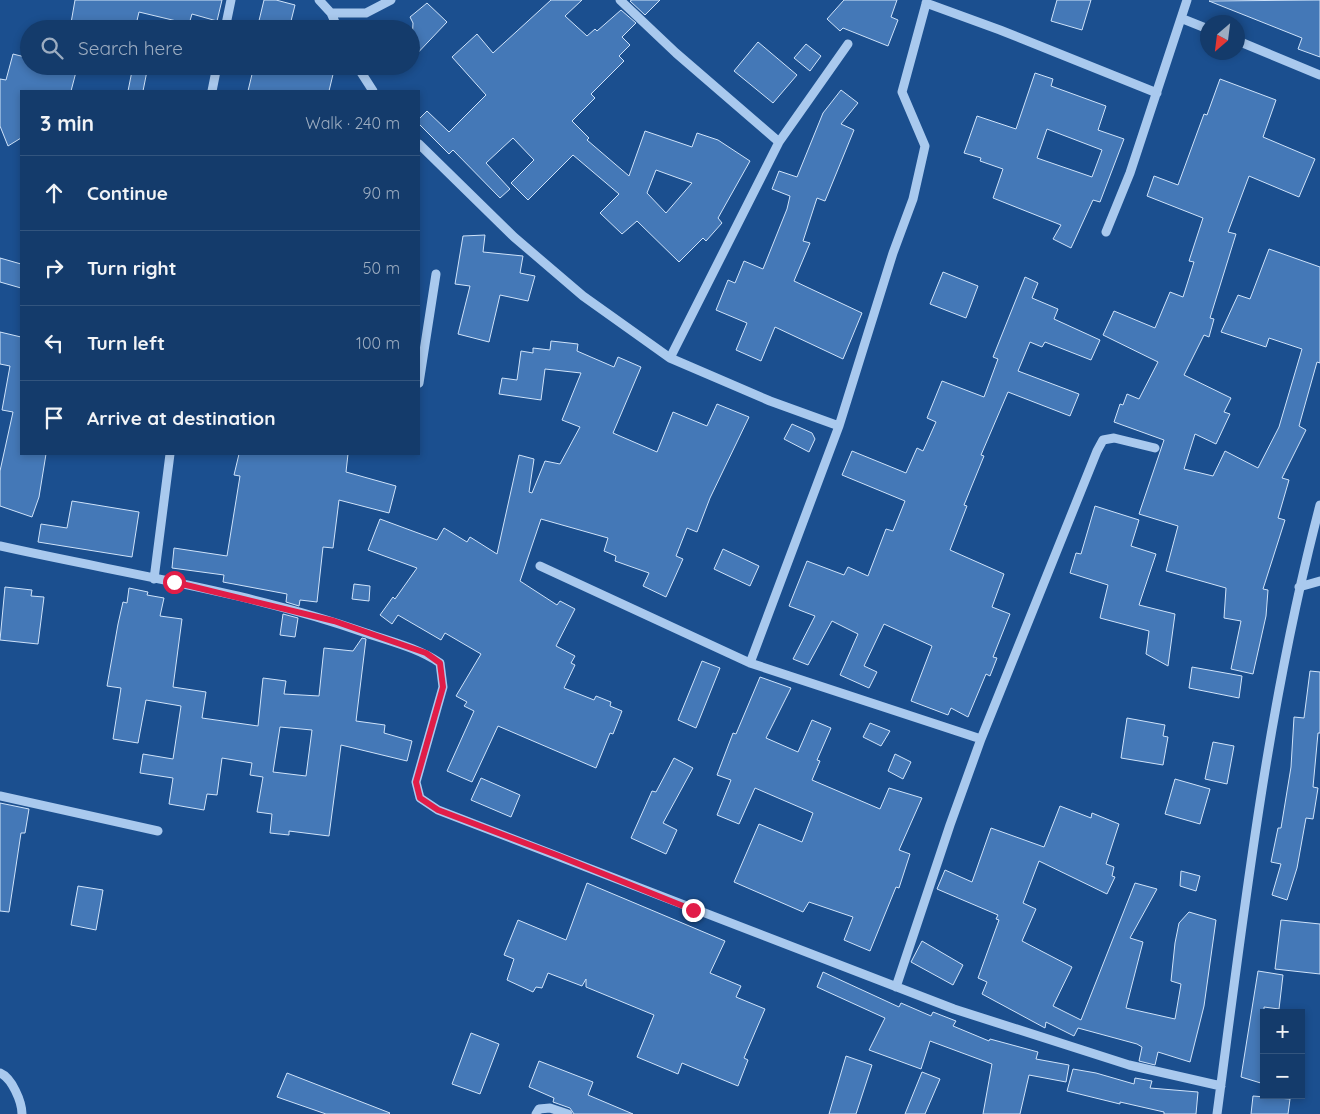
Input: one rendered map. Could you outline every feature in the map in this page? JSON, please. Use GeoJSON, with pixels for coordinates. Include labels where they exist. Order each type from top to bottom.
{"type":"FeatureCollection","features":[{"type":"Feature","properties":{"kind":"street"},"geometry":{"type":"LineString","coordinates":[[227,20],[231,0]]}},
{"type":"Feature","properties":{"kind":"street"},"geometry":{"type":"LineString","coordinates":[[319,0],[334,20]]}},
{"type":"Feature","properties":{"kind":"street"},"geometry":{"type":"LineString","coordinates":[[330,13],[366,13],[391,0]]}},
{"type":"Feature","properties":{"kind":"street"},"geometry":{"type":"LineString","coordinates":[[620,0],[676,53],[779,142]]}},
{"type":"Feature","properties":{"kind":"street"},"geometry":{"type":"LineString","coordinates":[[1106,232],[1130,173],[1188,0]]}},
{"type":"Feature","properties":{"kind":"street"},"geometry":{"type":"LineString","coordinates":[[750,662],[839,426],[893,253],[913,199],[925,146],[902,92],[927,2],[1157,93]]}},
{"type":"Feature","properties":{"kind":"street"},"geometry":{"type":"LineString","coordinates":[[1183,19],[1200,26]]}},
{"type":"Feature","properties":{"kind":"street"},"geometry":{"type":"LineString","coordinates":[[670,358],[779,142],[848,44]]}},
{"type":"Feature","properties":{"kind":"street"},"geometry":{"type":"LineString","coordinates":[[1245,44],[1320,75]]}},
{"type":"Feature","properties":{"kind":"street"},"geometry":{"type":"LineString","coordinates":[[212,90],[215,75]]}},
{"type":"Feature","properties":{"kind":"street"},"geometry":{"type":"LineString","coordinates":[[363,75],[373,90]]}},
{"type":"Feature","properties":{"kind":"street"},"geometry":{"type":"LineString","coordinates":[[420,145],[514,237],[583,296],[670,358],[770,401],[839,426]]}},
{"type":"Feature","properties":{"kind":"street"},"geometry":{"type":"LineString","coordinates":[[420,377],[436,274]]}},
{"type":"Feature","properties":{"kind":"street"},"geometry":{"type":"LineString","coordinates":[[896,987],[950,824],[981,739],[1103,440],[1114,438],[1156,448]]}},
{"type":"Feature","properties":{"kind":"street"},"geometry":{"type":"LineString","coordinates":[[154,579],[170,455]]}},
{"type":"Feature","properties":{"kind":"street"},"geometry":{"type":"LineString","coordinates":[[1217,1114],[1250,864],[1298,587],[1320,505]]}},
{"type":"Feature","properties":{"kind":"street"},"geometry":{"type":"LineString","coordinates":[[0,546],[174,582],[334,621],[426,653],[440,663],[443,687],[416,782],[420,798],[438,810],[954,1009],[1129,1065],[1221,1086]]}},
{"type":"Feature","properties":{"kind":"street"},"geometry":{"type":"LineString","coordinates":[[540,566],[750,662],[981,739]]}},
{"type":"Feature","properties":{"kind":"street"},"geometry":{"type":"LineString","coordinates":[[1298,587],[1320,581]]}},
{"type":"Feature","properties":{"kind":"street"},"geometry":{"type":"LineString","coordinates":[[0,796],[158,831]]}},
{"type":"Feature","properties":{"kind":"street"},"geometry":{"type":"LineString","coordinates":[[0,1074],[6,1076],[22,1105],[22,1114]]}},
{"type":"Feature","properties":{"kind":"street"},"geometry":{"type":"LineString","coordinates":[[536,1114],[539,1109],[550,1108],[568,1114]]}},
{"type":"Feature","properties":{"kind":"building"},"geometry":{"type":"Polygon","coordinates":[[[75,0],[222,0],[217,20],[192,14],[190,20],[172,20],[139,12],[137,20],[72,20],[75,0]]]}},
{"type":"Feature","properties":{"kind":"building"},"geometry":{"type":"Polygon","coordinates":[[[264,0],[276,0],[295,5],[291,20],[259,20],[264,0]]]}},
{"type":"Feature","properties":{"kind":"building"},"geometry":{"type":"Polygon","coordinates":[[[551,0],[582,0],[565,16],[587,36],[595,29],[597,31],[621,10],[636,23],[622,37],[630,45],[619,56],[624,61],[591,94],[595,98],[572,121],[589,138],[587,140],[629,176],[645,131],[692,147],[697,133],[718,140],[750,161],[718,218],[722,223],[706,241],[703,238],[679,262],[637,221],[622,234],[600,213],[619,194],[573,155],[528,200],[511,183],[534,160],[513,138],[486,163],[510,189],[500,198],[453,150],[449,154],[420,125],[420,118],[427,111],[449,132],[486,95],[452,57],[477,34],[493,53],[551,0]],[[656,170],[647,193],[666,213],[692,183],[656,170]]]}},
{"type":"Feature","properties":{"kind":"building"},"geometry":{"type":"Polygon","coordinates":[[[660,0],[645,15],[630,1],[660,0]]]}},
{"type":"Feature","properties":{"kind":"building"},"geometry":{"type":"Polygon","coordinates":[[[844,0],[897,0],[891,17],[898,20],[888,46],[843,28],[840,31],[827,19],[844,0]]]}},
{"type":"Feature","properties":{"kind":"building"},"geometry":{"type":"Polygon","coordinates":[[[1057,0],[1091,0],[1082,30],[1051,21],[1057,0]]]}},
{"type":"Feature","properties":{"kind":"building"},"geometry":{"type":"Polygon","coordinates":[[[1320,0],[1320,57],[1298,49],[1302,38],[1209,1],[1320,0]]]}},
{"type":"Feature","properties":{"kind":"building"},"geometry":{"type":"Polygon","coordinates":[[[427,3],[447,22],[420,50],[420,20],[412,20],[410,17],[427,3]]]}},
{"type":"Feature","properties":{"kind":"building"},"geometry":{"type":"Polygon","coordinates":[[[758,42],[797,75],[773,103],[734,71],[758,42]]]}},
{"type":"Feature","properties":{"kind":"building"},"geometry":{"type":"Polygon","coordinates":[[[806,44],[821,56],[810,71],[794,58],[806,44]]]}},
{"type":"Feature","properties":{"kind":"building"},"geometry":{"type":"Polygon","coordinates":[[[13,54],[20,56],[20,75],[75,75],[71,90],[20,90],[20,139],[8,146],[0,126],[0,79],[6,80],[13,54]]]}},
{"type":"Feature","properties":{"kind":"building"},"geometry":{"type":"Polygon","coordinates":[[[1035,73],[1053,79],[1051,86],[1106,106],[1098,130],[1124,139],[1100,202],[1093,200],[1071,248],[1053,239],[1061,225],[993,198],[1003,169],[980,161],[981,158],[964,153],[977,116],[1016,129],[1035,73]],[[1047,129],[1037,158],[1092,177],[1102,150],[1047,129]]]}},
{"type":"Feature","properties":{"kind":"building"},"geometry":{"type":"Polygon","coordinates":[[[131,75],[146,75],[143,90],[128,90],[131,75]]]}},
{"type":"Feature","properties":{"kind":"building"},"geometry":{"type":"Polygon","coordinates":[[[252,75],[333,75],[329,90],[248,90],[252,75]]]}},
{"type":"Feature","properties":{"kind":"building"},"geometry":{"type":"Polygon","coordinates":[[[1220,79],[1276,100],[1263,137],[1315,159],[1299,197],[1249,176],[1228,232],[1236,234],[1210,318],[1214,319],[1209,337],[1204,335],[1184,375],[1231,398],[1224,412],[1230,414],[1216,444],[1195,434],[1184,469],[1213,476],[1225,451],[1258,468],[1279,427],[1302,349],[1269,338],[1266,347],[1221,332],[1238,295],[1250,299],[1269,249],[1320,267],[1320,363],[1317,362],[1299,426],[1306,430],[1282,478],[1289,480],[1278,518],[1285,520],[1263,589],[1268,590],[1266,616],[1253,674],[1231,669],[1241,621],[1224,618],[1226,588],[1166,571],[1178,526],[1139,514],[1164,440],[1114,422],[1120,404],[1123,405],[1127,394],[1139,399],[1158,362],[1103,335],[1114,311],[1155,328],[1170,292],[1183,297],[1194,262],[1189,261],[1203,218],[1147,196],[1154,176],[1178,185],[1204,114],[1207,115],[1220,79]]]}},
{"type":"Feature","properties":{"kind":"building"},"geometry":{"type":"Polygon","coordinates":[[[841,90],[858,103],[841,124],[854,130],[825,201],[817,198],[803,241],[810,243],[794,281],[862,313],[843,359],[775,327],[761,361],[736,350],[747,323],[716,310],[728,280],[735,283],[744,261],[763,269],[787,209],[790,196],[772,189],[779,171],[797,177],[823,113],[841,90]]]}},
{"type":"Feature","properties":{"kind":"building"},"geometry":{"type":"Polygon","coordinates":[[[485,235],[483,252],[523,256],[520,273],[535,276],[528,301],[500,295],[489,342],[458,334],[470,286],[455,284],[463,236],[485,235]]]}},
{"type":"Feature","properties":{"kind":"building"},"geometry":{"type":"Polygon","coordinates":[[[0,258],[20,264],[20,288],[0,282],[0,258]]]}},
{"type":"Feature","properties":{"kind":"building"},"geometry":{"type":"Polygon","coordinates":[[[943,272],[978,286],[966,318],[930,304],[943,272]]]}},
{"type":"Feature","properties":{"kind":"building"},"geometry":{"type":"Polygon","coordinates":[[[1025,277],[1038,283],[1032,298],[1058,309],[1054,319],[1100,340],[1091,360],[1045,342],[1042,347],[1030,342],[1018,371],[1079,394],[1070,416],[1008,392],[981,455],[984,456],[964,505],[967,506],[950,550],[1004,574],[992,607],[1010,614],[993,657],[997,658],[990,676],[986,674],[968,717],[951,708],[948,715],[911,701],[932,646],[884,624],[864,666],[877,672],[869,688],[840,675],[858,634],[832,621],[808,665],[793,659],[815,616],[789,606],[807,561],[844,575],[848,567],[868,576],[886,529],[893,531],[905,501],[842,475],[852,451],[906,473],[917,448],[923,451],[936,422],[927,418],[942,381],[984,397],[998,359],[993,357],[1025,277]]]}},
{"type":"Feature","properties":{"kind":"building"},"geometry":{"type":"Polygon","coordinates":[[[0,332],[20,337],[20,455],[46,455],[39,497],[32,517],[0,506],[0,471],[13,412],[2,410],[10,366],[0,364],[0,332]]]}},
{"type":"Feature","properties":{"kind":"building"},"geometry":{"type":"Polygon","coordinates":[[[551,341],[578,344],[577,351],[614,367],[618,357],[641,367],[613,433],[657,452],[673,412],[707,426],[717,404],[749,417],[710,498],[697,532],[687,528],[676,556],[683,559],[666,597],[643,586],[649,573],[615,561],[616,556],[604,551],[608,538],[541,519],[520,581],[557,605],[560,601],[575,609],[556,646],[575,656],[571,663],[575,665],[564,688],[594,700],[596,696],[611,702],[610,706],[622,711],[613,734],[610,733],[596,768],[498,726],[472,782],[447,771],[474,711],[464,706],[467,702],[456,696],[481,654],[445,633],[441,640],[398,615],[392,624],[380,615],[393,597],[395,599],[417,568],[368,550],[380,519],[437,540],[444,528],[467,542],[470,537],[497,554],[519,455],[534,459],[529,492],[532,493],[545,461],[560,464],[580,427],[562,420],[581,373],[545,369],[541,400],[499,394],[502,378],[517,380],[521,351],[533,353],[533,348],[550,350],[551,341]]]}},
{"type":"Feature","properties":{"kind":"building"},"geometry":{"type":"Polygon","coordinates":[[[792,424],[812,433],[815,439],[809,452],[784,439],[792,424]]]}},
{"type":"Feature","properties":{"kind":"building"},"geometry":{"type":"Polygon","coordinates":[[[239,455],[348,455],[346,472],[396,486],[389,513],[339,500],[333,548],[323,547],[317,602],[300,600],[299,606],[286,602],[287,594],[223,582],[224,575],[172,568],[174,548],[227,556],[240,476],[234,475],[239,455]]]}},
{"type":"Feature","properties":{"kind":"building"},"geometry":{"type":"Polygon","coordinates":[[[72,501],[139,512],[132,557],[38,542],[41,524],[67,528],[72,501]]]}},
{"type":"Feature","properties":{"kind":"building"},"geometry":{"type":"Polygon","coordinates":[[[1095,506],[1139,520],[1131,546],[1156,554],[1139,605],[1175,614],[1168,666],[1146,654],[1149,631],[1100,618],[1108,585],[1070,573],[1076,553],[1081,554],[1095,506]]]}},
{"type":"Feature","properties":{"kind":"building"},"geometry":{"type":"Polygon","coordinates":[[[723,549],[759,566],[750,586],[714,569],[723,549]]]}},
{"type":"Feature","properties":{"kind":"building"},"geometry":{"type":"Polygon","coordinates":[[[354,584],[370,586],[369,601],[352,599],[354,584]]]}},
{"type":"Feature","properties":{"kind":"building"},"geometry":{"type":"Polygon","coordinates":[[[5,587],[32,590],[31,596],[44,597],[38,644],[0,640],[5,587]]]}},
{"type":"Feature","properties":{"kind":"building"},"geometry":{"type":"Polygon","coordinates":[[[129,588],[148,592],[147,595],[164,598],[160,616],[182,619],[173,687],[206,692],[202,718],[258,726],[263,678],[286,681],[284,694],[319,696],[324,648],[353,651],[362,638],[366,639],[356,721],[385,725],[384,733],[412,741],[407,761],[341,745],[329,836],[289,831],[289,835],[270,833],[272,814],[257,812],[263,777],[250,775],[252,763],[222,758],[217,795],[207,794],[204,810],[169,804],[173,778],[140,773],[143,754],[173,759],[181,706],[146,700],[138,743],[113,739],[121,688],[107,686],[123,602],[127,603],[129,588]],[[280,727],[273,772],[306,776],[312,730],[280,727]]]}},
{"type":"Feature","properties":{"kind":"building"},"geometry":{"type":"Polygon","coordinates":[[[283,614],[298,618],[295,637],[280,635],[283,614]]]}},
{"type":"Feature","properties":{"kind":"building"},"geometry":{"type":"Polygon","coordinates":[[[702,661],[720,668],[696,728],[678,720],[702,661]]]}},
{"type":"Feature","properties":{"kind":"building"},"geometry":{"type":"Polygon","coordinates":[[[1192,667],[1242,676],[1239,698],[1189,688],[1192,667]]]}},
{"type":"Feature","properties":{"kind":"building"},"geometry":{"type":"Polygon","coordinates":[[[1310,671],[1320,672],[1320,733],[1318,733],[1313,787],[1318,788],[1313,819],[1306,818],[1297,868],[1287,900],[1272,895],[1281,864],[1271,862],[1278,828],[1281,828],[1291,767],[1294,717],[1304,718],[1310,671]]]}},
{"type":"Feature","properties":{"kind":"building"},"geometry":{"type":"Polygon","coordinates":[[[760,677],[791,688],[766,738],[798,752],[812,720],[831,728],[817,760],[820,761],[812,780],[880,809],[889,788],[922,798],[899,850],[910,854],[899,888],[896,887],[870,951],[844,940],[853,917],[809,902],[803,912],[734,882],[759,824],[802,842],[813,813],[755,788],[739,824],[717,815],[731,780],[717,775],[733,733],[736,734],[760,677]]]}},
{"type":"Feature","properties":{"kind":"building"},"geometry":{"type":"Polygon","coordinates":[[[1127,718],[1165,725],[1163,736],[1168,737],[1163,765],[1121,758],[1127,718]]]}},
{"type":"Feature","properties":{"kind":"building"},"geometry":{"type":"Polygon","coordinates":[[[870,723],[890,731],[881,746],[863,737],[870,723]]]}},
{"type":"Feature","properties":{"kind":"building"},"geometry":{"type":"Polygon","coordinates":[[[1213,742],[1234,746],[1227,784],[1205,779],[1213,742]]]}},
{"type":"Feature","properties":{"kind":"building"},"geometry":{"type":"Polygon","coordinates":[[[895,754],[911,762],[903,779],[888,771],[895,754]]]}},
{"type":"Feature","properties":{"kind":"building"},"geometry":{"type":"Polygon","coordinates":[[[674,758],[693,768],[663,823],[677,830],[666,854],[631,838],[652,791],[656,792],[674,758]]]}},
{"type":"Feature","properties":{"kind":"building"},"geometry":{"type":"Polygon","coordinates":[[[481,778],[520,795],[511,817],[471,800],[481,778]]]}},
{"type":"Feature","properties":{"kind":"building"},"geometry":{"type":"Polygon","coordinates":[[[1175,779],[1210,789],[1200,824],[1165,814],[1175,779]]]}},
{"type":"Feature","properties":{"kind":"building"},"geometry":{"type":"Polygon","coordinates":[[[0,803],[29,809],[25,833],[21,833],[9,912],[0,911],[0,803]]]}},
{"type":"Feature","properties":{"kind":"building"},"geometry":{"type":"Polygon","coordinates":[[[1060,806],[1091,818],[1092,813],[1119,824],[1106,864],[1114,867],[1112,876],[1115,877],[1107,894],[1039,861],[1023,903],[1036,909],[1022,941],[1072,967],[1053,1006],[1081,1020],[1135,883],[1157,889],[1130,938],[1143,942],[1126,1008],[1175,1019],[1181,984],[1171,981],[1179,923],[1189,912],[1216,920],[1204,1006],[1190,1062],[1158,1052],[1155,1065],[1139,1061],[1142,1047],[1137,1044],[1078,1028],[1074,1036],[1046,1022],[1045,1028],[982,994],[987,982],[978,978],[999,920],[996,919],[998,915],[937,889],[945,870],[972,882],[991,828],[1044,847],[1060,806]]]}},
{"type":"Feature","properties":{"kind":"building"},"geometry":{"type":"Polygon","coordinates":[[[1181,871],[1200,876],[1196,891],[1180,886],[1181,871]]]}},
{"type":"Feature","properties":{"kind":"building"},"geometry":{"type":"Polygon","coordinates":[[[587,883],[725,941],[710,973],[741,986],[736,997],[765,1009],[744,1058],[748,1060],[738,1086],[682,1063],[678,1074],[637,1057],[654,1015],[586,987],[586,979],[582,986],[548,973],[542,988],[536,987],[533,992],[507,980],[514,959],[504,955],[518,920],[566,940],[587,883]]]}},
{"type":"Feature","properties":{"kind":"building"},"geometry":{"type":"Polygon","coordinates":[[[78,886],[103,890],[96,930],[71,925],[78,886]]]}},
{"type":"Feature","properties":{"kind":"building"},"geometry":{"type":"Polygon","coordinates":[[[1281,920],[1320,924],[1320,974],[1275,969],[1281,920]]]}},
{"type":"Feature","properties":{"kind":"building"},"geometry":{"type":"Polygon","coordinates":[[[922,941],[963,965],[953,985],[911,962],[922,941]]]}},
{"type":"Feature","properties":{"kind":"building"},"geometry":{"type":"Polygon","coordinates":[[[1258,971],[1283,975],[1279,1009],[1264,1007],[1264,1009],[1260,1009],[1260,1083],[1241,1077],[1258,971]]]}},
{"type":"Feature","properties":{"kind":"building"},"geometry":{"type":"Polygon","coordinates":[[[823,972],[899,1007],[901,1003],[931,1016],[933,1012],[956,1021],[953,1026],[989,1041],[990,1039],[1038,1052],[1036,1059],[1069,1065],[1066,1082],[1029,1075],[1020,1114],[983,1114],[992,1064],[930,1041],[921,1069],[869,1050],[885,1018],[817,987],[823,972]]]}},
{"type":"Feature","properties":{"kind":"building"},"geometry":{"type":"Polygon","coordinates":[[[471,1033],[499,1044],[480,1094],[452,1084],[471,1033]]]}},
{"type":"Feature","properties":{"kind":"building"},"geometry":{"type":"Polygon","coordinates":[[[846,1056],[872,1065],[856,1114],[829,1114],[846,1056]]]}},
{"type":"Feature","properties":{"kind":"building"},"geometry":{"type":"Polygon","coordinates":[[[539,1061],[593,1082],[588,1095],[633,1114],[574,1114],[570,1108],[553,1102],[554,1098],[529,1087],[539,1061]]]}},
{"type":"Feature","properties":{"kind":"building"},"geometry":{"type":"Polygon","coordinates":[[[1073,1069],[1096,1073],[1134,1084],[1135,1078],[1152,1081],[1150,1088],[1198,1092],[1196,1114],[1164,1114],[1164,1112],[1067,1091],[1073,1069]]]}},
{"type":"Feature","properties":{"kind":"building"},"geometry":{"type":"Polygon","coordinates":[[[922,1072],[940,1079],[925,1114],[905,1114],[922,1072]]]}},
{"type":"Feature","properties":{"kind":"building"},"geometry":{"type":"Polygon","coordinates":[[[287,1073],[390,1113],[326,1114],[277,1097],[287,1073]]]}},
{"type":"Feature","properties":{"kind":"building"},"geometry":{"type":"Polygon","coordinates":[[[1253,1096],[1260,1097],[1260,1099],[1290,1099],[1288,1114],[1251,1114],[1253,1096]]]}},
{"type":"Feature","properties":{"kind":"route"},"geometry":{"type":"LineString","coordinates":[[174,582],[334,621],[426,653],[440,663],[443,687],[416,782],[420,798],[438,810],[693,910]]}}]}
